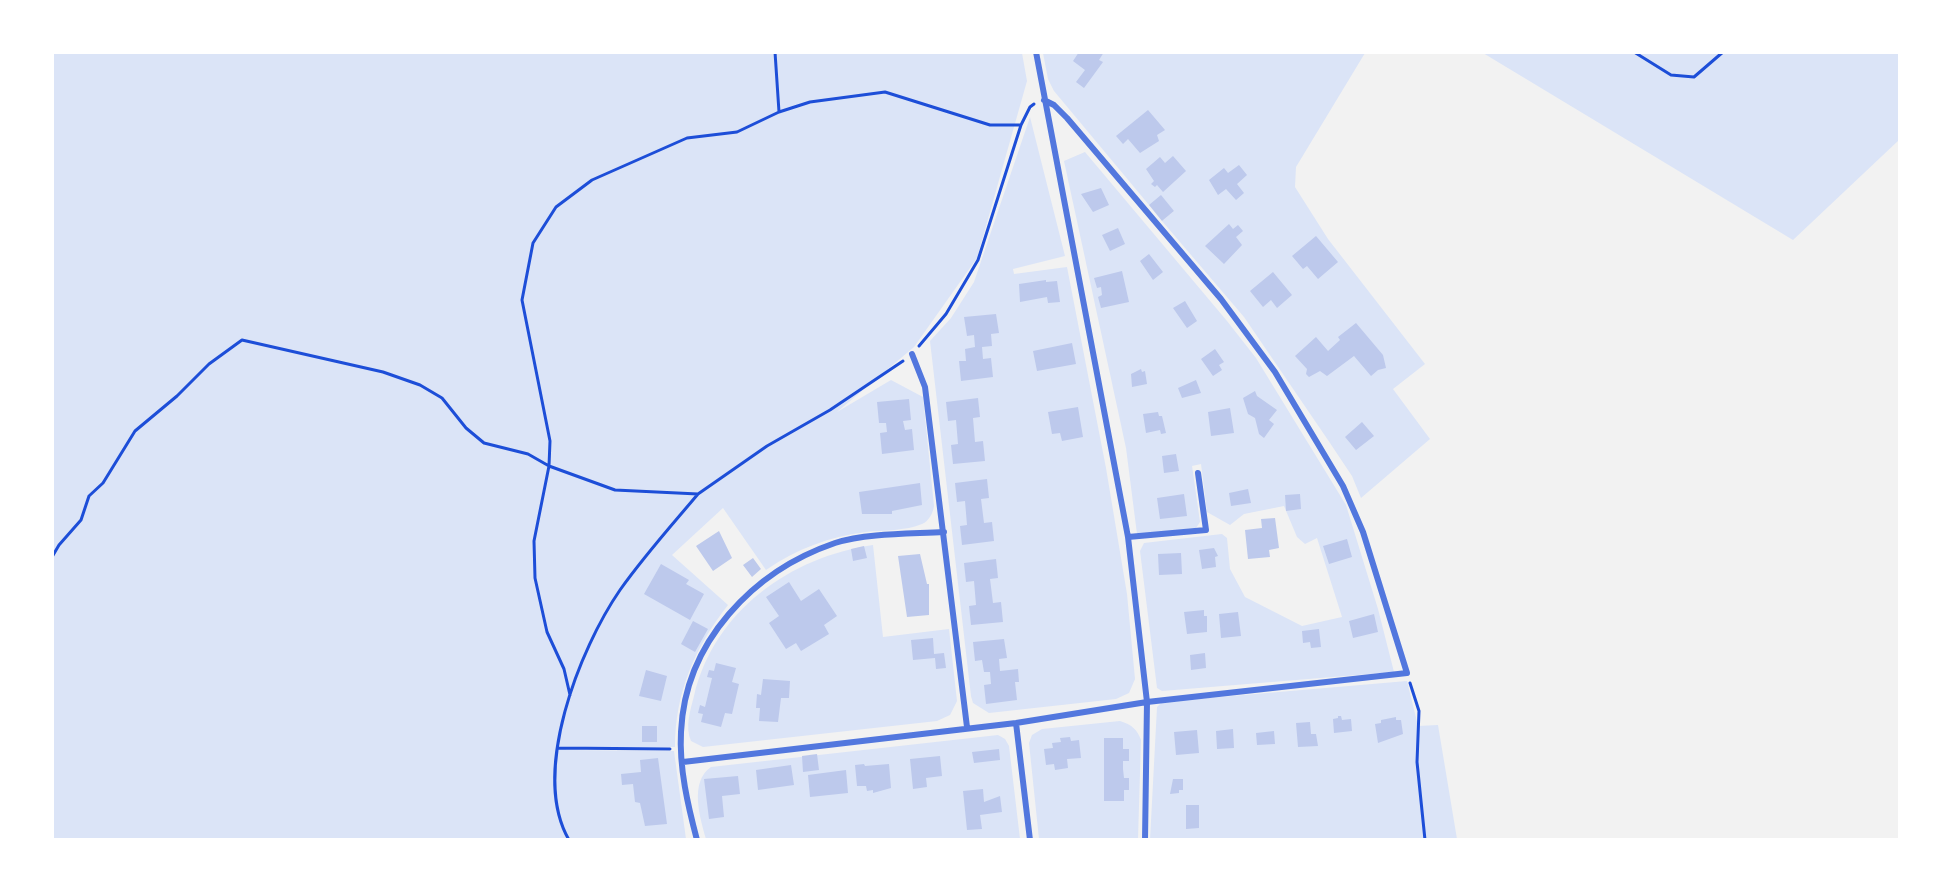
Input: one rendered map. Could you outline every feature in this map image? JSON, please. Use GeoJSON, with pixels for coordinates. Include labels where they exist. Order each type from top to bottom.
{"type":"FeatureCollection","features":[{"type":"Feature","properties":{"kind":"street"},"geometry":{"type":"LineString","coordinates":[[1036,52],[1128,537],[1147,702],[1145,840]]}},
{"type":"Feature","properties":{"kind":"street"},"geometry":{"type":"LineString","coordinates":[[683,762],[1016,723],[1147,702],[1407,673],[1363,532],[1343,486],[1275,372],[1221,300],[1067,117],[1054,105],[1044,100]]}},
{"type":"Feature","properties":{"kind":"street"},"geometry":{"type":"LineString","coordinates":[[912,354],[926,387],[967,727]]}},
{"type":"Feature","properties":{"kind":"street"},"geometry":{"type":"LineString","coordinates":[[1128,537],[1206,530],[1198,473]]}},
{"type":"Feature","properties":{"kind":"street"},"geometry":{"type":"LineString","coordinates":[[697,840],[688,808],[681,732],[688,688],[708,644],[723,620],[743,597],[781,567],[836,543],[894,534],[944,532]]}},
{"type":"Feature","properties":{"kind":"street"},"geometry":{"type":"LineString","coordinates":[[1016,723],[1030,840]]}},
{"type":"Feature","properties":{"kind":"path"},"geometry":{"type":"LineString","coordinates":[[775,52],[778,112]]}},
{"type":"Feature","properties":{"kind":"path"},"geometry":{"type":"LineString","coordinates":[[1634,52],[1671,75],[1694,77],[1724,52]]}},
{"type":"Feature","properties":{"kind":"path"},"geometry":{"type":"LineString","coordinates":[[570,695],[564,669],[547,632],[536,578],[534,541],[549,466],[550,441],[522,300],[533,243],[556,207],[592,180],[687,138],[737,132],[778,112],[810,102],[885,92],[990,125],[1021,125]]}},
{"type":"Feature","properties":{"kind":"path"},"geometry":{"type":"LineString","coordinates":[[569,840],[561,825],[556,805],[558,748],[570,695],[583,657],[620,591],[698,494],[767,446],[830,410],[912,354],[946,314],[978,260],[1021,125],[1029,107],[1044,100]]}},
{"type":"Feature","properties":{"kind":"path"},"geometry":{"type":"LineString","coordinates":[[52,557],[59,545],[81,520],[89,496],[102,483],[135,431],[177,396],[209,364],[242,340],[383,372],[420,385],[442,398],[466,428],[484,443],[528,454],[549,466],[615,490],[698,494]]}},
{"type":"Feature","properties":{"kind":"path"},"geometry":{"type":"LineString","coordinates":[[1407,673],[1419,711],[1417,762],[1425,840]]}},
{"type":"Feature","properties":{"kind":"path"},"geometry":{"type":"LineString","coordinates":[[558,748],[682,749]]}},
{"type":"Feature","properties":{"kind":"shaded area"},"geometry":{"type":"Polygon","coordinates":[[[52,53],[1022,53],[1027,81],[977,258],[914,347],[837,412],[891,380],[923,397],[934,506],[927,521],[909,528],[866,532],[827,540],[789,556],[766,570],[723,508],[672,555],[728,605],[706,637],[689,672],[679,708],[675,747],[566,747],[566,750],[674,751],[686,839],[53,839],[52,53]]]}},
{"type":"Feature","properties":{"kind":"shaded area"},"geometry":{"type":"Polygon","coordinates":[[[1043,53],[1365,53],[1296,167],[1295,187],[1328,239],[1425,364],[1393,389],[1430,439],[1361,498],[1352,476],[1244,317],[1162,221],[1174,211],[1149,205],[1054,91],[1048,79],[1043,53]]]}},
{"type":"Feature","properties":{"kind":"shaded area"},"geometry":{"type":"Polygon","coordinates":[[[1483,53],[1899,53],[1899,140],[1793,240],[1483,53]]]}},
{"type":"Feature","properties":{"kind":"shaded area"},"geometry":{"type":"Polygon","coordinates":[[[1030,117],[1065,256],[1013,269],[1014,274],[1067,267],[1106,468],[1127,594],[1135,679],[1129,693],[1116,699],[989,713],[973,703],[971,696],[930,341],[951,318],[974,282],[1030,117]]]}},
{"type":"Feature","properties":{"kind":"shaded area"},"geometry":{"type":"Polygon","coordinates":[[[1085,152],[1256,358],[1346,505],[1378,609],[1394,672],[1162,691],[1157,688],[1140,551],[1144,543],[1222,534],[1227,538],[1230,569],[1245,597],[1302,626],[1342,617],[1317,538],[1305,544],[1297,537],[1284,506],[1244,514],[1230,525],[1207,512],[1201,464],[1192,466],[1200,522],[1196,528],[1137,534],[1126,448],[1064,161],[1085,152]]]}},
{"type":"Feature","properties":{"kind":"shaded area"},"geometry":{"type":"Polygon","coordinates":[[[873,545],[883,637],[949,629],[957,701],[950,715],[937,721],[703,747],[691,741],[688,730],[690,713],[704,666],[719,638],[738,614],[760,593],[785,576],[842,551],[873,545]]]}},
{"type":"Feature","properties":{"kind":"shaded area"},"geometry":{"type":"Polygon","coordinates":[[[1407,681],[1418,726],[1438,725],[1457,839],[1150,840],[1157,707],[1162,702],[1407,681]]]}},
{"type":"Feature","properties":{"kind":"shaded area"},"geometry":{"type":"Polygon","coordinates":[[[1120,721],[1134,728],[1141,740],[1138,839],[1039,839],[1029,743],[1032,735],[1042,729],[1120,721]]]}},
{"type":"Feature","properties":{"kind":"shaded area"},"geometry":{"type":"Polygon","coordinates":[[[998,735],[1005,739],[1009,746],[1020,839],[706,839],[699,811],[698,791],[704,774],[711,767],[998,735]]]}},
{"type":"Feature","properties":{"kind":"building"},"geometry":{"type":"Polygon","coordinates":[[[1079,52],[1104,52],[1099,60],[1103,62],[1084,88],[1076,82],[1085,70],[1073,61],[1079,52]]]}},
{"type":"Feature","properties":{"kind":"building"},"geometry":{"type":"Polygon","coordinates":[[[1148,110],[1165,130],[1157,135],[1159,141],[1140,153],[1128,139],[1123,144],[1116,136],[1148,110]]]}},
{"type":"Feature","properties":{"kind":"building"},"geometry":{"type":"Polygon","coordinates":[[[1173,156],[1186,171],[1163,192],[1157,185],[1155,187],[1151,184],[1154,181],[1146,169],[1160,157],[1165,163],[1173,156]]]}},
{"type":"Feature","properties":{"kind":"building"},"geometry":{"type":"Polygon","coordinates":[[[1239,165],[1247,175],[1237,184],[1244,193],[1236,200],[1226,189],[1218,195],[1209,180],[1224,168],[1228,173],[1239,165]]]}},
{"type":"Feature","properties":{"kind":"building"},"geometry":{"type":"Polygon","coordinates":[[[1101,188],[1109,205],[1093,212],[1081,194],[1101,188]]]}},
{"type":"Feature","properties":{"kind":"building"},"geometry":{"type":"Polygon","coordinates":[[[1161,195],[1174,211],[1162,221],[1149,205],[1161,195]]]}},
{"type":"Feature","properties":{"kind":"building"},"geometry":{"type":"Polygon","coordinates":[[[1229,224],[1233,229],[1238,225],[1243,231],[1236,237],[1242,245],[1224,264],[1205,246],[1229,224]]]}},
{"type":"Feature","properties":{"kind":"building"},"geometry":{"type":"Polygon","coordinates":[[[1118,228],[1125,244],[1110,251],[1102,235],[1118,228]]]}},
{"type":"Feature","properties":{"kind":"building"},"geometry":{"type":"Polygon","coordinates":[[[1316,236],[1338,262],[1318,279],[1307,266],[1303,269],[1292,256],[1316,236]]]}},
{"type":"Feature","properties":{"kind":"building"},"geometry":{"type":"Polygon","coordinates":[[[1149,254],[1163,272],[1153,280],[1140,261],[1149,254]]]}},
{"type":"Feature","properties":{"kind":"building"},"geometry":{"type":"Polygon","coordinates":[[[1122,271],[1129,302],[1101,308],[1098,297],[1102,295],[1101,287],[1097,288],[1094,278],[1122,271]]]}},
{"type":"Feature","properties":{"kind":"building"},"geometry":{"type":"Polygon","coordinates":[[[1273,272],[1292,295],[1277,308],[1271,300],[1263,307],[1250,291],[1273,272]]]}},
{"type":"Feature","properties":{"kind":"building"},"geometry":{"type":"Polygon","coordinates":[[[1046,280],[1046,282],[1057,281],[1060,302],[1048,303],[1047,297],[1020,302],[1019,284],[1046,280]]]}},
{"type":"Feature","properties":{"kind":"building"},"geometry":{"type":"Polygon","coordinates":[[[1185,301],[1197,321],[1187,328],[1173,308],[1185,301]]]}},
{"type":"Feature","properties":{"kind":"building"},"geometry":{"type":"Polygon","coordinates":[[[996,314],[999,333],[991,334],[992,346],[982,347],[983,359],[991,358],[993,377],[961,381],[959,361],[966,361],[965,349],[975,347],[974,335],[967,336],[964,317],[996,314]]]}},
{"type":"Feature","properties":{"kind":"building"},"geometry":{"type":"Polygon","coordinates":[[[1356,323],[1383,355],[1386,368],[1378,370],[1371,376],[1354,356],[1327,376],[1320,371],[1309,377],[1306,374],[1307,369],[1295,356],[1316,337],[1328,351],[1340,340],[1338,337],[1356,323]]]}},
{"type":"Feature","properties":{"kind":"building"},"geometry":{"type":"Polygon","coordinates":[[[1072,343],[1076,364],[1037,371],[1033,351],[1072,343]]]}},
{"type":"Feature","properties":{"kind":"building"},"geometry":{"type":"Polygon","coordinates":[[[1215,349],[1224,362],[1219,365],[1222,370],[1213,376],[1201,359],[1215,349]]]}},
{"type":"Feature","properties":{"kind":"building"},"geometry":{"type":"Polygon","coordinates":[[[1141,369],[1142,372],[1145,371],[1147,384],[1132,387],[1131,374],[1141,369]]]}},
{"type":"Feature","properties":{"kind":"building"},"geometry":{"type":"Polygon","coordinates":[[[1196,380],[1201,393],[1182,398],[1178,388],[1196,380]]]}},
{"type":"Feature","properties":{"kind":"building"},"geometry":{"type":"Polygon","coordinates":[[[1255,391],[1257,396],[1277,410],[1269,420],[1274,424],[1264,438],[1259,434],[1255,418],[1248,414],[1243,398],[1255,391]]]}},
{"type":"Feature","properties":{"kind":"building"},"geometry":{"type":"Polygon","coordinates":[[[978,398],[980,417],[973,418],[975,442],[983,441],[985,461],[953,464],[951,445],[958,444],[956,420],[948,421],[946,402],[978,398]]]}},
{"type":"Feature","properties":{"kind":"building"},"geometry":{"type":"Polygon","coordinates":[[[909,399],[911,420],[903,421],[905,430],[912,429],[914,450],[882,454],[880,433],[887,432],[886,423],[879,423],[877,402],[909,399]]]}},
{"type":"Feature","properties":{"kind":"building"},"geometry":{"type":"Polygon","coordinates":[[[1078,407],[1083,437],[1062,441],[1060,433],[1052,434],[1048,412],[1078,407]]]}},
{"type":"Feature","properties":{"kind":"building"},"geometry":{"type":"Polygon","coordinates":[[[1230,408],[1234,433],[1211,436],[1208,412],[1230,408]]]}},
{"type":"Feature","properties":{"kind":"building"},"geometry":{"type":"Polygon","coordinates":[[[1158,412],[1159,416],[1162,416],[1166,433],[1161,434],[1160,430],[1146,433],[1143,414],[1158,412]]]}},
{"type":"Feature","properties":{"kind":"building"},"geometry":{"type":"Polygon","coordinates":[[[1362,422],[1374,436],[1356,450],[1345,437],[1362,422]]]}},
{"type":"Feature","properties":{"kind":"building"},"geometry":{"type":"Polygon","coordinates":[[[1176,454],[1179,471],[1164,473],[1162,456],[1176,454]]]}},
{"type":"Feature","properties":{"kind":"building"},"geometry":{"type":"Polygon","coordinates":[[[987,479],[989,498],[981,499],[984,523],[992,522],[994,541],[962,545],[960,526],[967,525],[965,501],[957,502],[955,483],[987,479]]]}},
{"type":"Feature","properties":{"kind":"building"},"geometry":{"type":"Polygon","coordinates":[[[920,483],[922,505],[892,511],[892,514],[862,514],[859,492],[920,483]]]}},
{"type":"Feature","properties":{"kind":"building"},"geometry":{"type":"Polygon","coordinates":[[[1248,489],[1251,503],[1231,506],[1229,493],[1248,489]]]}},
{"type":"Feature","properties":{"kind":"building"},"geometry":{"type":"Polygon","coordinates":[[[1184,494],[1187,516],[1160,519],[1157,498],[1184,494]]]}},
{"type":"Feature","properties":{"kind":"building"},"geometry":{"type":"Polygon","coordinates":[[[1300,494],[1301,509],[1286,511],[1285,495],[1300,494]]]}},
{"type":"Feature","properties":{"kind":"building"},"geometry":{"type":"Polygon","coordinates":[[[1275,518],[1279,548],[1269,550],[1270,557],[1248,559],[1245,530],[1262,528],[1261,519],[1275,518]]]}},
{"type":"Feature","properties":{"kind":"building"},"geometry":{"type":"Polygon","coordinates":[[[719,531],[732,558],[713,571],[696,546],[719,531]]]}},
{"type":"Feature","properties":{"kind":"building"},"geometry":{"type":"Polygon","coordinates":[[[1347,539],[1352,557],[1329,564],[1323,546],[1347,539]]]}},
{"type":"Feature","properties":{"kind":"building"},"geometry":{"type":"Polygon","coordinates":[[[864,546],[867,558],[853,561],[851,549],[864,546]]]}},
{"type":"Feature","properties":{"kind":"building"},"geometry":{"type":"Polygon","coordinates":[[[1214,548],[1218,556],[1215,557],[1216,567],[1202,569],[1199,550],[1214,548]]]}},
{"type":"Feature","properties":{"kind":"building"},"geometry":{"type":"Polygon","coordinates":[[[1181,553],[1182,574],[1159,575],[1158,554],[1181,553]]]}},
{"type":"Feature","properties":{"kind":"building"},"geometry":{"type":"Polygon","coordinates":[[[920,554],[927,584],[929,584],[929,615],[907,617],[898,556],[920,554]]]}},
{"type":"Feature","properties":{"kind":"building"},"geometry":{"type":"Polygon","coordinates":[[[753,558],[761,569],[752,577],[743,565],[753,558]]]}},
{"type":"Feature","properties":{"kind":"building"},"geometry":{"type":"Polygon","coordinates":[[[996,559],[998,578],[990,579],[993,603],[1001,602],[1003,622],[971,625],[969,606],[976,605],[974,581],[966,582],[964,563],[996,559]]]}},
{"type":"Feature","properties":{"kind":"building"},"geometry":{"type":"Polygon","coordinates":[[[661,564],[689,580],[686,584],[704,594],[690,620],[644,594],[661,564]]]}},
{"type":"Feature","properties":{"kind":"building"},"geometry":{"type":"Polygon","coordinates":[[[789,582],[801,601],[819,589],[837,616],[824,625],[829,634],[801,651],[796,643],[786,649],[769,623],[779,616],[766,597],[789,582]]]}},
{"type":"Feature","properties":{"kind":"building"},"geometry":{"type":"Polygon","coordinates":[[[1204,610],[1204,616],[1207,616],[1207,632],[1187,634],[1184,612],[1204,610]]]}},
{"type":"Feature","properties":{"kind":"building"},"geometry":{"type":"Polygon","coordinates":[[[1238,612],[1241,636],[1221,638],[1219,614],[1238,612]]]}},
{"type":"Feature","properties":{"kind":"building"},"geometry":{"type":"Polygon","coordinates":[[[1374,614],[1378,632],[1353,638],[1349,621],[1374,614]]]}},
{"type":"Feature","properties":{"kind":"building"},"geometry":{"type":"Polygon","coordinates":[[[693,621],[708,629],[695,652],[681,644],[693,621]]]}},
{"type":"Feature","properties":{"kind":"building"},"geometry":{"type":"Polygon","coordinates":[[[1319,629],[1321,647],[1311,648],[1310,642],[1303,643],[1302,631],[1319,629]]]}},
{"type":"Feature","properties":{"kind":"building"},"geometry":{"type":"Polygon","coordinates":[[[933,638],[934,654],[944,653],[946,668],[936,669],[935,658],[913,660],[911,640],[933,638]]]}},
{"type":"Feature","properties":{"kind":"building"},"geometry":{"type":"Polygon","coordinates":[[[1004,639],[1007,658],[999,659],[1000,671],[1018,669],[1019,682],[1015,682],[1017,700],[986,704],[984,685],[991,684],[990,672],[984,672],[982,660],[975,661],[973,642],[1004,639]]]}},
{"type":"Feature","properties":{"kind":"building"},"geometry":{"type":"Polygon","coordinates":[[[1205,653],[1206,668],[1191,670],[1190,655],[1205,653]]]}},
{"type":"Feature","properties":{"kind":"building"},"geometry":{"type":"Polygon","coordinates":[[[716,663],[736,668],[732,682],[739,684],[732,714],[725,713],[721,727],[701,722],[703,714],[698,713],[700,705],[705,707],[712,678],[707,677],[709,670],[714,671],[716,663]]]}},
{"type":"Feature","properties":{"kind":"building"},"geometry":{"type":"Polygon","coordinates":[[[646,670],[667,676],[661,701],[639,696],[646,670]]]}},
{"type":"Feature","properties":{"kind":"building"},"geometry":{"type":"Polygon","coordinates":[[[763,679],[790,681],[789,698],[781,698],[778,722],[759,721],[760,708],[756,708],[757,694],[761,695],[763,679]]]}},
{"type":"Feature","properties":{"kind":"building"},"geometry":{"type":"Polygon","coordinates":[[[1341,716],[1342,720],[1351,719],[1352,731],[1334,733],[1333,719],[1341,716]]]}},
{"type":"Feature","properties":{"kind":"building"},"geometry":{"type":"Polygon","coordinates":[[[1396,717],[1396,720],[1401,720],[1403,734],[1378,743],[1375,724],[1381,723],[1381,720],[1396,717]]]}},
{"type":"Feature","properties":{"kind":"building"},"geometry":{"type":"Polygon","coordinates":[[[1310,722],[1311,734],[1316,734],[1318,746],[1298,747],[1296,723],[1310,722]]]}},
{"type":"Feature","properties":{"kind":"building"},"geometry":{"type":"Polygon","coordinates":[[[642,726],[657,726],[657,742],[642,742],[642,726]]]}},
{"type":"Feature","properties":{"kind":"building"},"geometry":{"type":"Polygon","coordinates":[[[1233,729],[1234,748],[1217,749],[1216,731],[1233,729]]]}},
{"type":"Feature","properties":{"kind":"building"},"geometry":{"type":"Polygon","coordinates":[[[1197,730],[1199,753],[1176,755],[1174,732],[1197,730]]]}},
{"type":"Feature","properties":{"kind":"building"},"geometry":{"type":"Polygon","coordinates":[[[1274,731],[1275,744],[1257,745],[1256,733],[1274,731]]]}},
{"type":"Feature","properties":{"kind":"building"},"geometry":{"type":"Polygon","coordinates":[[[1070,737],[1071,741],[1079,740],[1081,758],[1067,759],[1068,768],[1055,770],[1054,764],[1046,765],[1044,749],[1053,748],[1052,743],[1061,742],[1060,738],[1070,737]]]}},
{"type":"Feature","properties":{"kind":"building"},"geometry":{"type":"Polygon","coordinates":[[[1104,738],[1123,738],[1123,749],[1129,749],[1129,761],[1123,761],[1124,778],[1129,778],[1129,790],[1124,790],[1124,801],[1104,801],[1104,738]]]}},
{"type":"Feature","properties":{"kind":"building"},"geometry":{"type":"Polygon","coordinates":[[[999,749],[1000,760],[974,763],[972,752],[999,749]]]}},
{"type":"Feature","properties":{"kind":"building"},"geometry":{"type":"Polygon","coordinates":[[[817,754],[819,770],[803,772],[802,756],[817,754]]]}},
{"type":"Feature","properties":{"kind":"building"},"geometry":{"type":"Polygon","coordinates":[[[940,756],[942,776],[926,778],[927,787],[913,789],[910,759],[940,756]]]}},
{"type":"Feature","properties":{"kind":"building"},"geometry":{"type":"Polygon","coordinates":[[[658,758],[667,824],[645,826],[640,803],[635,802],[633,784],[622,785],[621,774],[641,772],[640,760],[658,758]]]}},
{"type":"Feature","properties":{"kind":"building"},"geometry":{"type":"Polygon","coordinates":[[[864,764],[865,766],[889,764],[891,788],[873,793],[873,790],[867,791],[866,786],[857,786],[855,765],[864,764]]]}},
{"type":"Feature","properties":{"kind":"building"},"geometry":{"type":"Polygon","coordinates":[[[791,765],[794,785],[758,790],[756,770],[791,765]]]}},
{"type":"Feature","properties":{"kind":"building"},"geometry":{"type":"Polygon","coordinates":[[[846,770],[848,793],[810,797],[808,775],[846,770]]]}},
{"type":"Feature","properties":{"kind":"building"},"geometry":{"type":"Polygon","coordinates":[[[738,776],[740,794],[722,796],[724,817],[709,819],[704,779],[738,776]]]}},
{"type":"Feature","properties":{"kind":"building"},"geometry":{"type":"Polygon","coordinates":[[[1173,779],[1183,779],[1183,790],[1170,794],[1173,779]]]}},
{"type":"Feature","properties":{"kind":"building"},"geometry":{"type":"Polygon","coordinates":[[[983,789],[984,802],[1000,796],[1002,812],[980,815],[982,829],[967,830],[963,791],[983,789]]]}},
{"type":"Feature","properties":{"kind":"building"},"geometry":{"type":"Polygon","coordinates":[[[1186,805],[1199,805],[1199,828],[1186,829],[1186,805]]]}}]}
